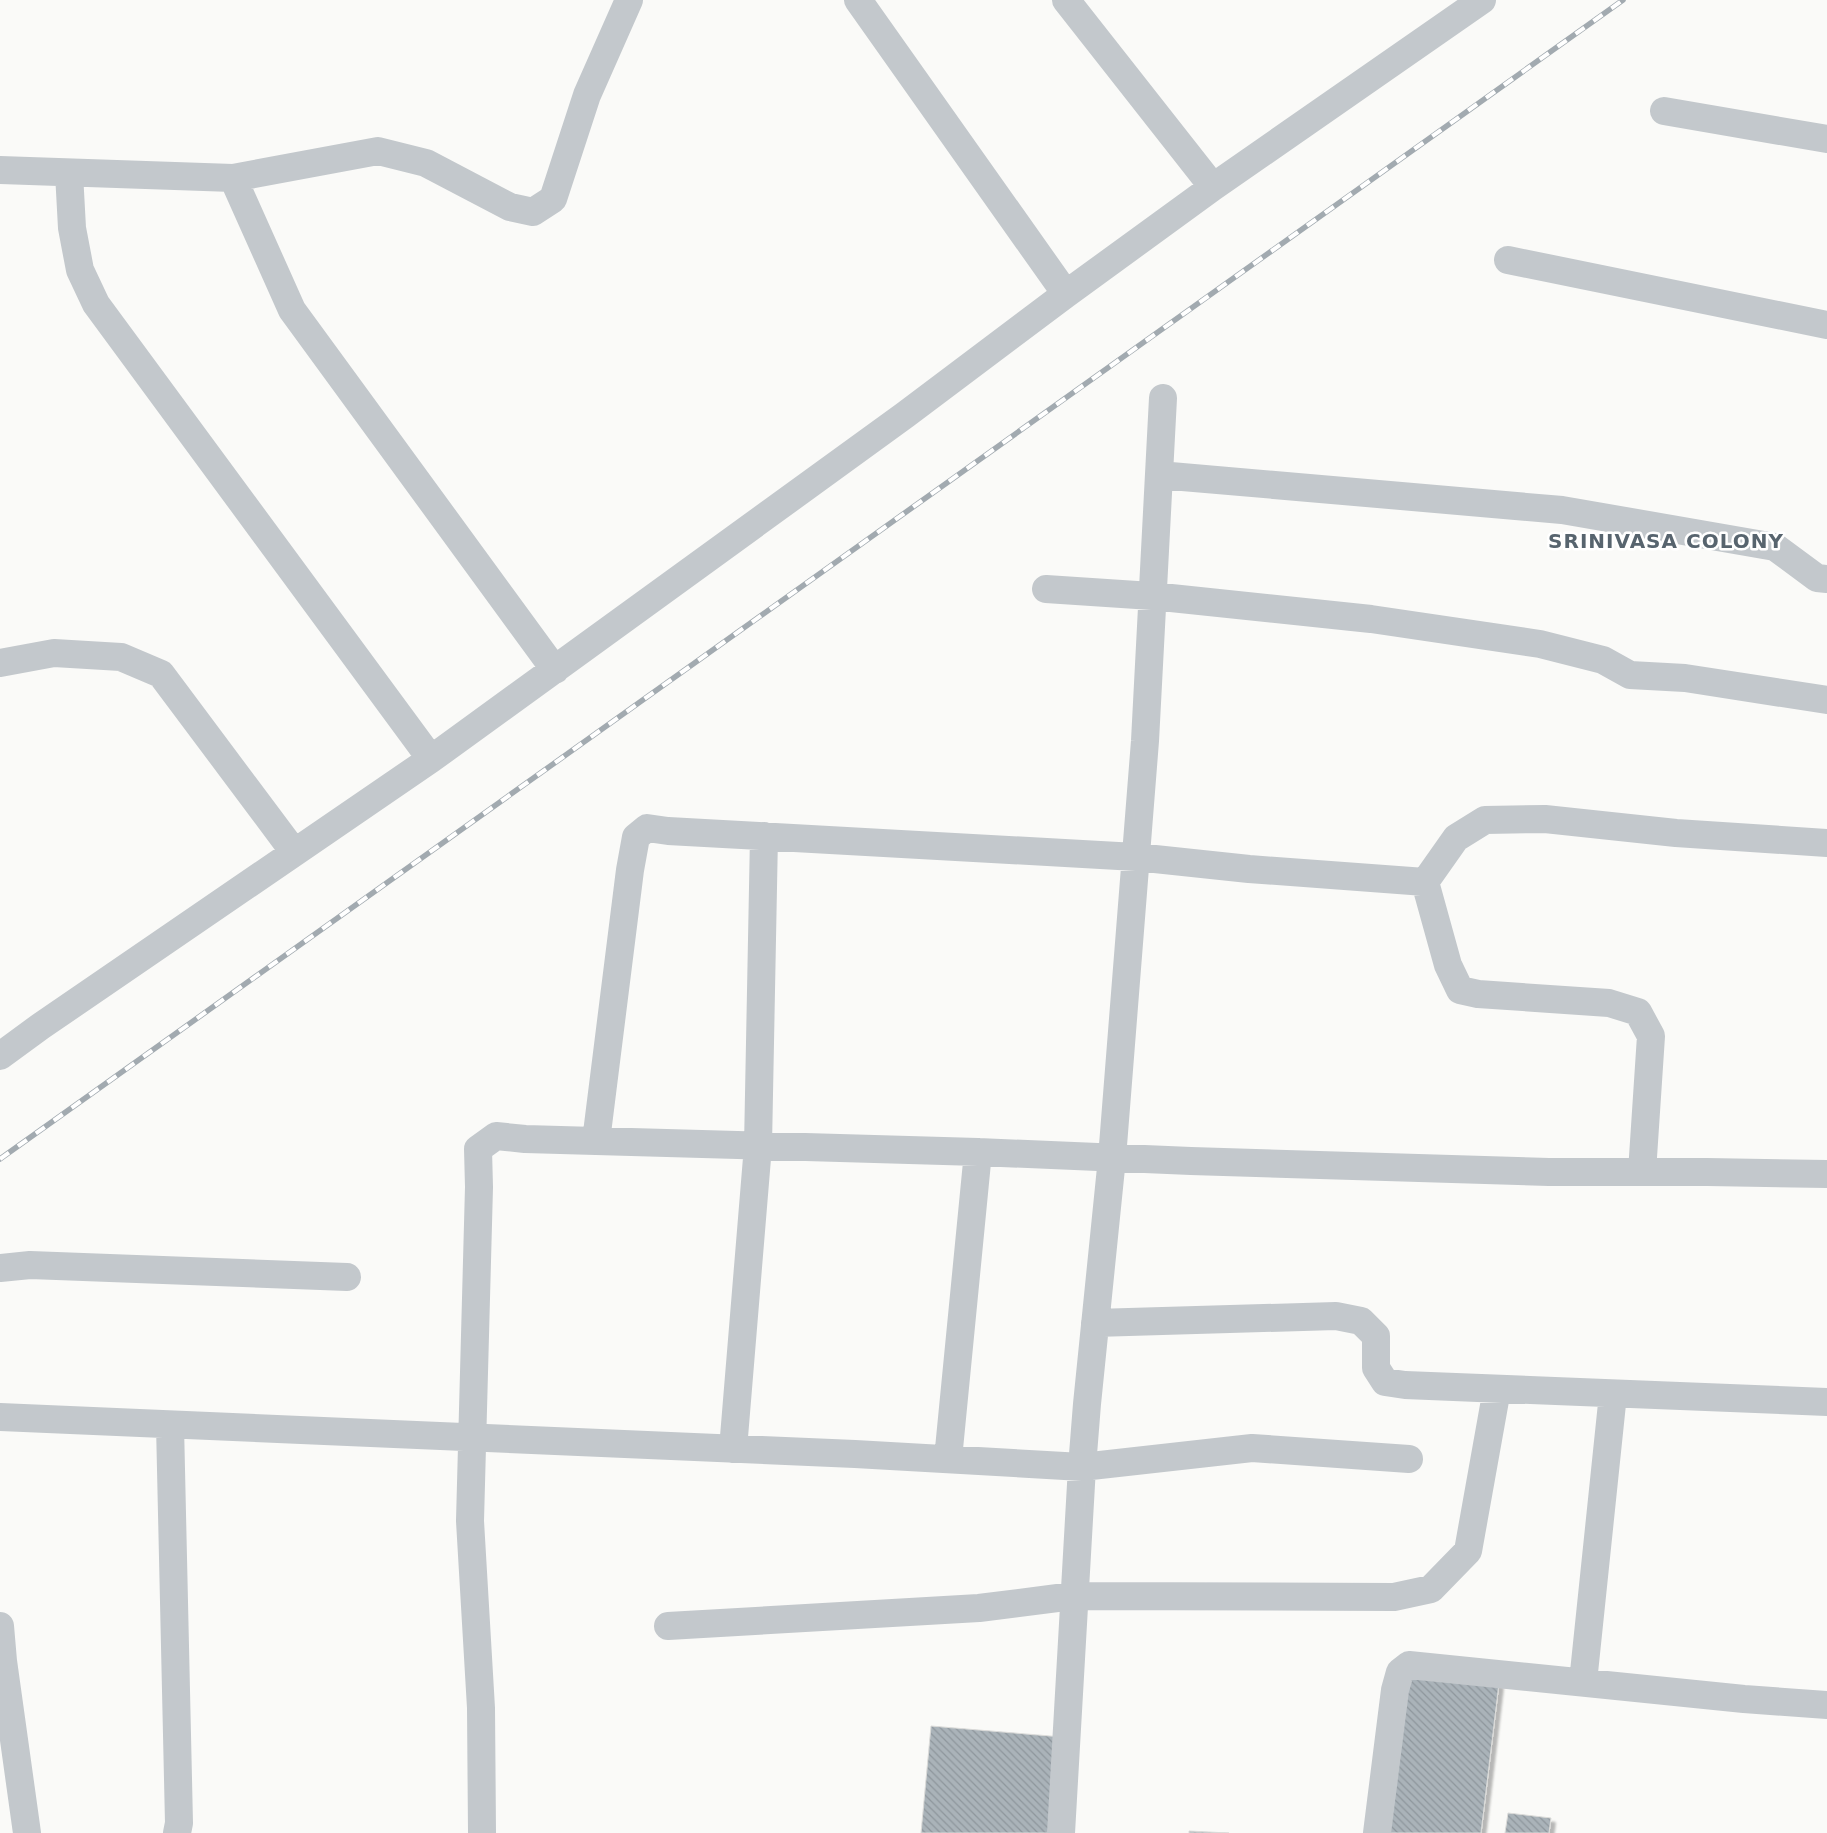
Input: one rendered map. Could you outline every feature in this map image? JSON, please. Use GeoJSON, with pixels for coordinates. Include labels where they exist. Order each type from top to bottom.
{"type":"FeatureCollection","features":[{"type":"Feature","properties":{"kind":"street"},"geometry":{"type":"LineString","coordinates":[[0,170],[232,178],[378,151],[426,163],[510,207],[533,212],[553,199],[587,95],[629,0]]}},
{"type":"Feature","properties":{"kind":"street"},"geometry":{"type":"LineString","coordinates":[[1066,0],[1213,187]]}},
{"type":"Feature","properties":{"kind":"street"},"geometry":{"type":"LineString","coordinates":[[867,3],[1066,294]]}},
{"type":"Feature","properties":{"kind":"street"},"geometry":{"type":"LineString","coordinates":[[0,1056],[431,759],[904,415],[1066,294],[1468,4]]}},
{"type":"Feature","properties":{"kind":"street"},"geometry":{"type":"LineString","coordinates":[[1664,111],[1827,140]]}},
{"type":"Feature","properties":{"kind":"street"},"geometry":{"type":"LineString","coordinates":[[69,172],[72,228],[80,270],[96,304],[431,759]]}},
{"type":"Feature","properties":{"kind":"street"},"geometry":{"type":"LineString","coordinates":[[232,178],[292,310],[555,670]]}},
{"type":"Feature","properties":{"kind":"street"},"geometry":{"type":"LineString","coordinates":[[1508,260],[1827,325]]}},
{"type":"Feature","properties":{"kind":"street"},"geometry":{"type":"LineString","coordinates":[[1061,1833],[1082,1467],[1112,1158],[1145,741],[1163,398]]}},
{"type":"Feature","properties":{"kind":"street"},"geometry":{"type":"LineString","coordinates":[[1159,475],[1562,510],[1776,547],[1818,578],[1827,579]]}},
{"type":"Feature","properties":{"kind":"street"},"geometry":{"type":"LineString","coordinates":[[1046,589],[1152,596],[1372,619],[1540,644],[1603,660],[1630,674],[1685,678],[1827,700]]}},
{"type":"Feature","properties":{"kind":"street"},"geometry":{"type":"LineString","coordinates":[[0,663],[54,653],[121,657],[161,674],[294,852]]}},
{"type":"Feature","properties":{"kind":"street"},"geometry":{"type":"LineString","coordinates":[[1642,1172],[1651,1036],[1638,1012],[1609,1003],[1478,994],[1460,990],[1448,965],[1426,882],[1456,838],[1485,820],[1545,819],[1676,833],[1827,843]]}},
{"type":"Feature","properties":{"kind":"street"},"geometry":{"type":"LineString","coordinates":[[596,1141],[630,870],[636,837],[647,828],[668,831],[1136,857],[1249,869],[1426,882]]}},
{"type":"Feature","properties":{"kind":"street"},"geometry":{"type":"LineString","coordinates":[[733,1449],[758,1146],[764,836]]}},
{"type":"Feature","properties":{"kind":"street"},"geometry":{"type":"LineString","coordinates":[[482,1833],[480,1708],[470,1521],[479,1187],[478,1149],[496,1136],[596,1141],[1549,1172],[1827,1174]]}},
{"type":"Feature","properties":{"kind":"street"},"geometry":{"type":"LineString","coordinates":[[948,1459],[978,1152]]}},
{"type":"Feature","properties":{"kind":"street"},"geometry":{"type":"LineString","coordinates":[[0,1268],[30,1265],[347,1277]]}},
{"type":"Feature","properties":{"kind":"street"},"geometry":{"type":"LineString","coordinates":[[1095,1323],[1336,1316],[1361,1321],[1376,1336],[1376,1368],[1385,1382],[1405,1385],[1827,1402]]}},
{"type":"Feature","properties":{"kind":"street"},"geometry":{"type":"LineString","coordinates":[[668,1626],[979,1608],[1074,1596],[1394,1597],[1430,1589],[1468,1551],[1497,1389]]}},
{"type":"Feature","properties":{"kind":"street"},"geometry":{"type":"LineString","coordinates":[[1583,1682],[1613,1394]]}},
{"type":"Feature","properties":{"kind":"street"},"geometry":{"type":"LineString","coordinates":[[0,1417],[733,1449],[1082,1467],[1252,1448],[1409,1459]]}},
{"type":"Feature","properties":{"kind":"street"},"geometry":{"type":"LineString","coordinates":[[170,1425],[179,1823],[177,1833]]}},
{"type":"Feature","properties":{"kind":"street"},"geometry":{"type":"LineString","coordinates":[[0,1626],[3,1661],[27,1833]]}},
{"type":"Feature","properties":{"kind":"street"},"geometry":{"type":"LineString","coordinates":[[1377,1833],[1395,1690],[1400,1672],[1409,1665],[1744,1699],[1827,1705]]}},
{"type":"Feature","properties":{"kind":"building"},"geometry":{"type":"Polygon","coordinates":[[[1407,1672],[1499,1683],[1481,1833],[1388,1833],[1407,1672]]]}},
{"type":"Feature","properties":{"kind":"building"},"geometry":{"type":"Polygon","coordinates":[[[931,1726],[1062,1737],[1053,1833],[921,1833],[931,1726]]]}},
{"type":"Feature","properties":{"kind":"building"},"geometry":{"type":"Polygon","coordinates":[[[1508,1813],[1551,1818],[1549,1833],[1505,1833],[1508,1813]]]}},
{"type":"Feature","properties":{"kind":"building"},"geometry":{"type":"Polygon","coordinates":[[[1189,1831],[1229,1833],[1189,1833],[1189,1831]]]}},
{"type":"Feature","properties":{"kind":"railway"},"geometry":{"type":"LineString","coordinates":[[0,1159],[1623,0]]}},
{"type":"Feature","properties":{"kind":"district","name":"SRINIVASA COLONY"},"geometry":{"type":"Point","coordinates":[1666,541]}}]}
